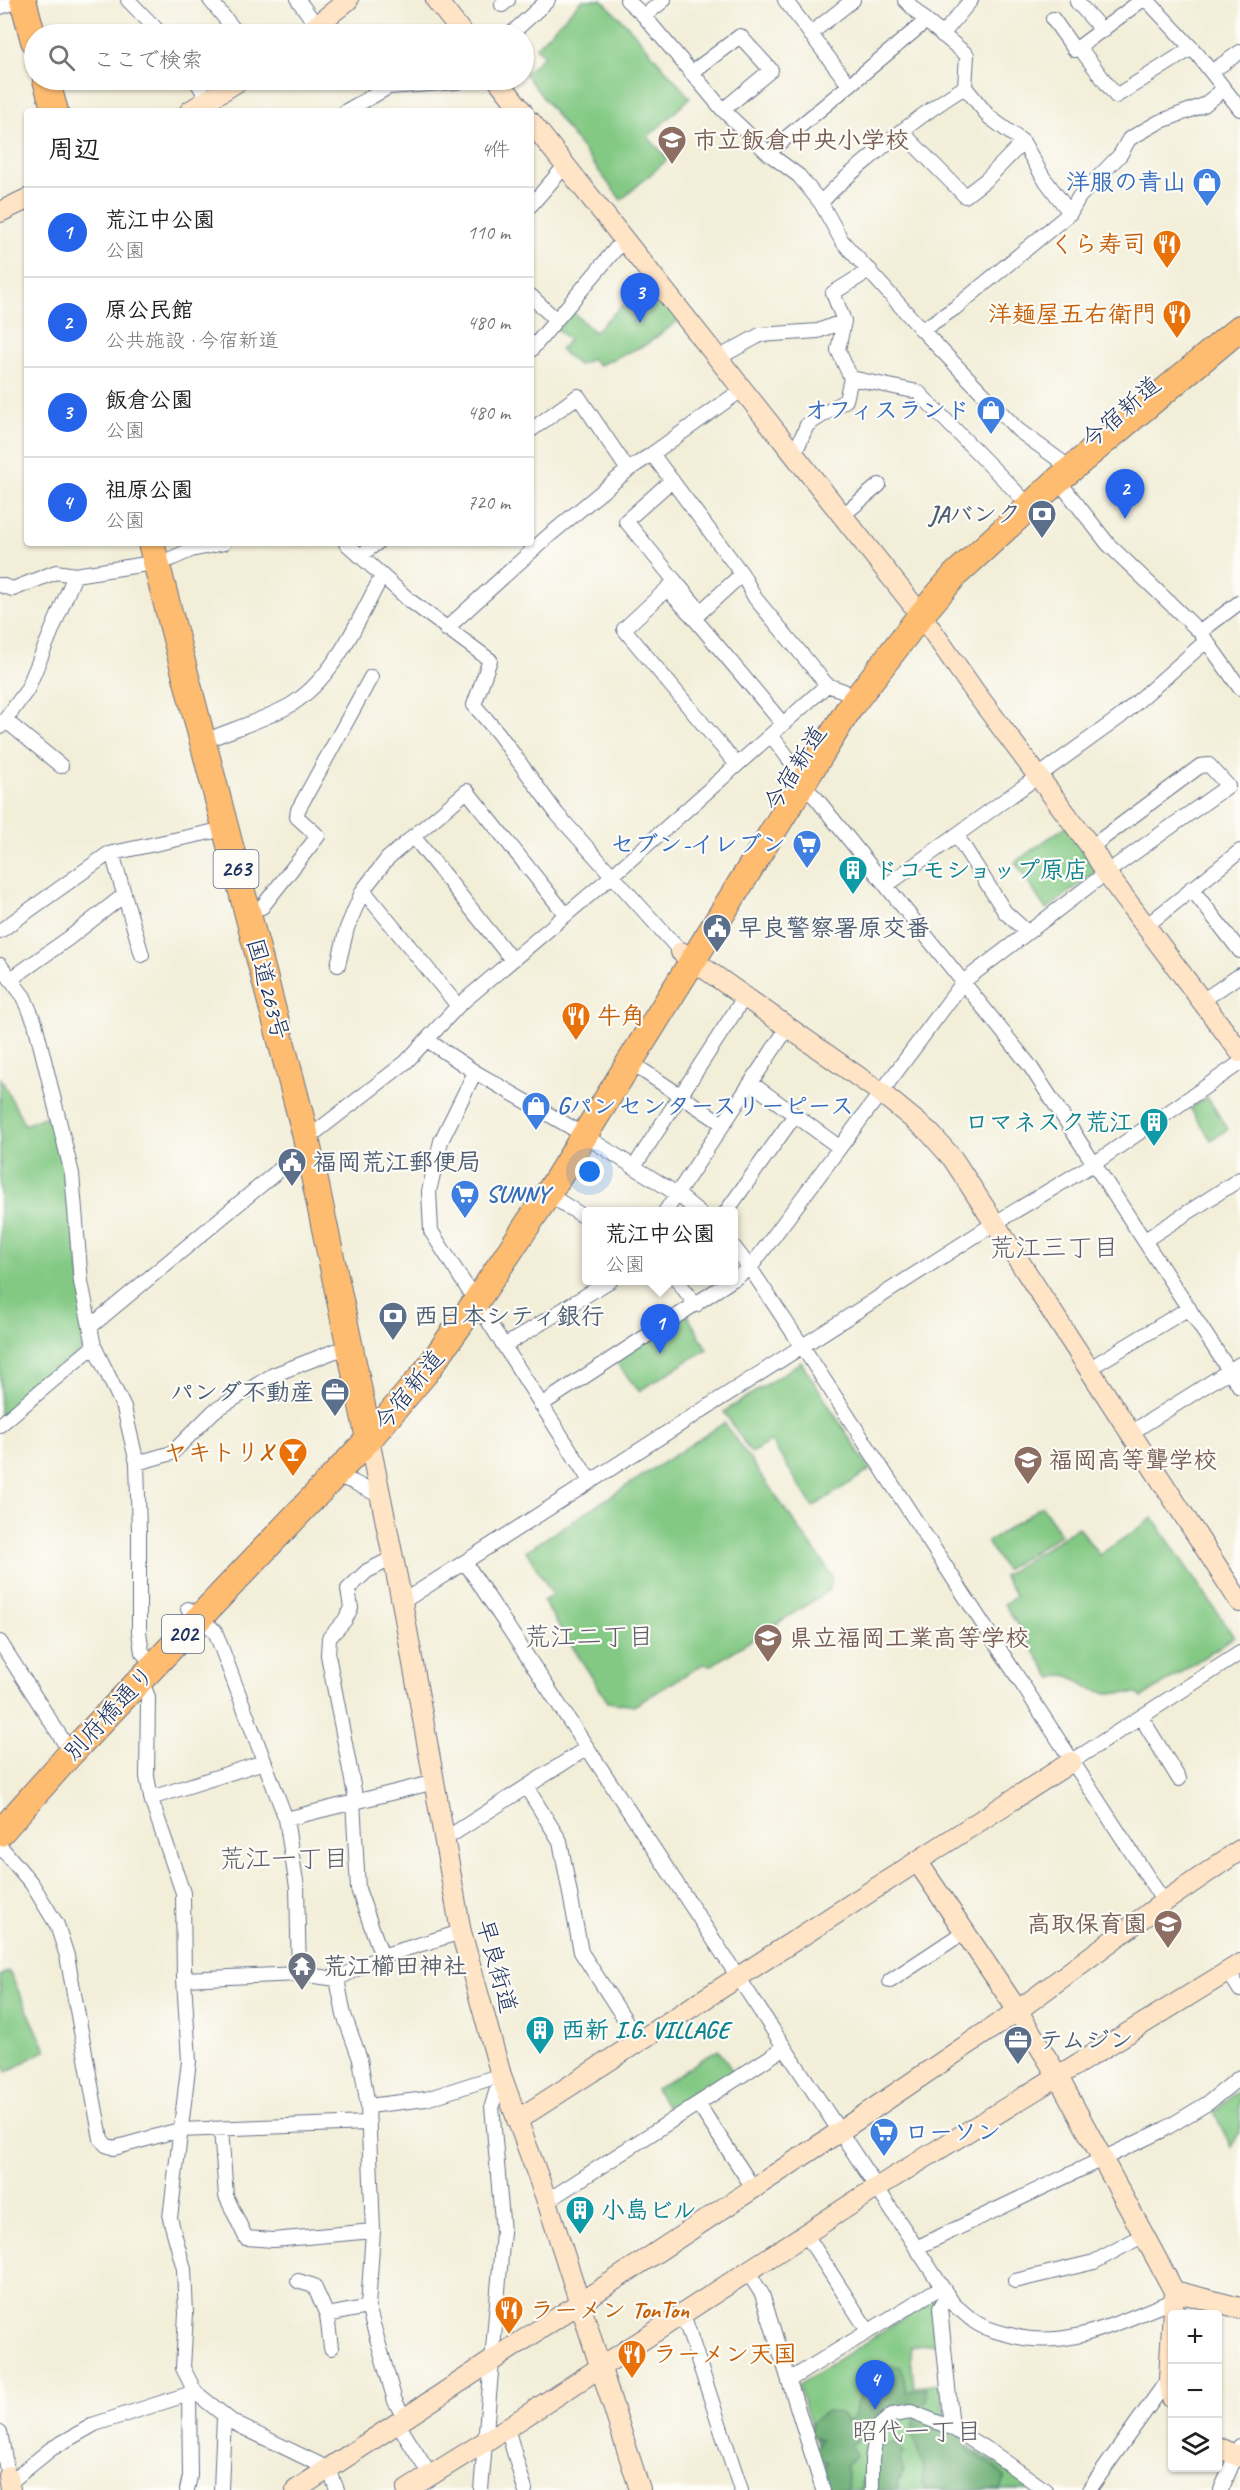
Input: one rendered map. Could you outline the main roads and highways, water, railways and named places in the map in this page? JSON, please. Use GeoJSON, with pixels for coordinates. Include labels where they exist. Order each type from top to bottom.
{"type":"FeatureCollection","features":[{"type":"Feature","properties":{"kind":"highway"},"geometry":{"type":"LineString","coordinates":[[23,0],[29,24]]}},
{"type":"Feature","properties":{"kind":"highway"},"geometry":{"type":"LineString","coordinates":[[49,90],[54,108]]}},
{"type":"Feature","properties":{"kind":"highway","name":"今宿新道"},"geometry":{"type":"LineString","coordinates":[[798,776],[835,688],[916,609],[955,575],[1060,471],[1240,312]]}},
{"type":"Feature","properties":{"kind":"highway","name":"今宿新道"},"geometry":{"type":"LineString","coordinates":[[473,1299],[548,1194],[578,1132],[798,776],[850,707],[916,609],[933,578],[1021,497],[1060,471],[1240,328]]}},
{"type":"Feature","properties":{"kind":"highway","name":"国道263号"},"geometry":{"type":"LineString","coordinates":[[153,553],[308,1144],[368,1432]]}},
{"type":"Feature","properties":{"kind":"highway","name":"今宿新道"},"geometry":{"type":"LineString","coordinates":[[368,1432],[425,1373],[473,1299],[539,1189],[630,1062],[688,957]]}},
{"type":"Feature","properties":{"kind":"highway","name":"別府橋通り"},"geometry":{"type":"LineString","coordinates":[[193,1614],[334,1475],[368,1432]]}},
{"type":"Feature","properties":{"kind":"highway","name":"別府橋通り"},"geometry":{"type":"LineString","coordinates":[[0,1813],[67,1748],[368,1432]]}},
{"type":"Feature","properties":{"kind":"highway","name":"別府橋通り"},"geometry":{"type":"LineString","coordinates":[[0,1833],[67,1748]]}},
{"type":"Feature","properties":{"kind":"place","name":"市立飯倉中央小学校"},"geometry":{"type":"Point","coordinates":[672,166]}},
{"type":"Feature","properties":{"kind":"place","name":"洋服の青山"},"geometry":{"type":"Point","coordinates":[1207,208]}},
{"type":"Feature","properties":{"kind":"place","name":"くら寿司"},"geometry":{"type":"Point","coordinates":[1167,270]}},
{"type":"Feature","properties":{"kind":"place","name":"飯倉公園"},"geometry":{"type":"Point","coordinates":[640,323]}},
{"type":"Feature","properties":{"kind":"place","name":"洋麺屋五右衛門"},"geometry":{"type":"Point","coordinates":[1177,340]}},
{"type":"Feature","properties":{"kind":"place","name":"オフィスランド"},"geometry":{"type":"Point","coordinates":[991,436]}},
{"type":"Feature","properties":{"kind":"place","name":"原公民館"},"geometry":{"type":"Point","coordinates":[1125,519]}},
{"type":"Feature","properties":{"kind":"place","name":"JAバンク"},"geometry":{"type":"Point","coordinates":[1042,540]}},
{"type":"Feature","properties":{"kind":"place","name":"セブン-イレブン"},"geometry":{"type":"Point","coordinates":[807,870]}},
{"type":"Feature","properties":{"kind":"place","name":"ドコモショップ原店"},"geometry":{"type":"Point","coordinates":[853,896]}},
{"type":"Feature","properties":{"kind":"place","name":"早良警察署原交番"},"geometry":{"type":"Point","coordinates":[717,954]}},
{"type":"Feature","properties":{"kind":"place","name":"牛角"},"geometry":{"type":"Point","coordinates":[576,1042]}},
{"type":"Feature","properties":{"kind":"place","name":"Gパンセンタースリーピース"},"geometry":{"type":"Point","coordinates":[536,1132]}},
{"type":"Feature","properties":{"kind":"place","name":"ロマネスク荒江"},"geometry":{"type":"Point","coordinates":[1154,1148]}},
{"type":"Feature","properties":{"kind":"place","name":"福岡荒江郵便局"},"geometry":{"type":"Point","coordinates":[292,1188]}},
{"type":"Feature","properties":{"kind":"place","name":"SUNNY"},"geometry":{"type":"Point","coordinates":[465,1220]}},
{"type":"Feature","properties":{"kind":"place","name":"西日本シティ銀行"},"geometry":{"type":"Point","coordinates":[393,1342]}},
{"type":"Feature","properties":{"kind":"place","name":"荒江中公園"},"geometry":{"type":"Point","coordinates":[660,1354]}},
{"type":"Feature","properties":{"kind":"place","name":"パンダ不動産"},"geometry":{"type":"Point","coordinates":[335,1418]}},
{"type":"Feature","properties":{"kind":"place","name":"ヤキトリX"},"geometry":{"type":"Point","coordinates":[293,1478]}},
{"type":"Feature","properties":{"kind":"place","name":"福岡高等聾学校"},"geometry":{"type":"Point","coordinates":[1028,1486]}},
{"type":"Feature","properties":{"kind":"place","name":"県立福岡工業高等学校"},"geometry":{"type":"Point","coordinates":[768,1664]}},
{"type":"Feature","properties":{"kind":"place","name":"高取保育園"},"geometry":{"type":"Point","coordinates":[1168,1950]}},
{"type":"Feature","properties":{"kind":"place","name":"荒江櫛田神社"},"geometry":{"type":"Point","coordinates":[302,1992]}},
{"type":"Feature","properties":{"kind":"place","name":"西新 I.G. VILLAGE"},"geometry":{"type":"Point","coordinates":[540,2056]}},
{"type":"Feature","properties":{"kind":"place","name":"テムジン"},"geometry":{"type":"Point","coordinates":[1018,2066]}},
{"type":"Feature","properties":{"kind":"place","name":"ローソン"},"geometry":{"type":"Point","coordinates":[884,2158]}},
{"type":"Feature","properties":{"kind":"place","name":"小島ビル"},"geometry":{"type":"Point","coordinates":[580,2236]}},
{"type":"Feature","properties":{"kind":"place","name":"ラーメン TonTon"},"geometry":{"type":"Point","coordinates":[509,2336]}},
{"type":"Feature","properties":{"kind":"place","name":"ラーメン天国"},"geometry":{"type":"Point","coordinates":[632,2380]}},
{"type":"Feature","properties":{"kind":"place","name":"祖原公園"},"geometry":{"type":"Point","coordinates":[875,2410]}},
{"type":"Feature","properties":{"kind":"district","name":"荒江三丁目"},"geometry":{"type":"Point","coordinates":[1054,1247]}},
{"type":"Feature","properties":{"kind":"district","name":"荒江二丁目"},"geometry":{"type":"Point","coordinates":[589,1636]}},
{"type":"Feature","properties":{"kind":"district","name":"荒江一丁目"},"geometry":{"type":"Point","coordinates":[284,1858]}},
{"type":"Feature","properties":{"kind":"district","name":"昭代一丁目"},"geometry":{"type":"Point","coordinates":[917,2431]}}]}
